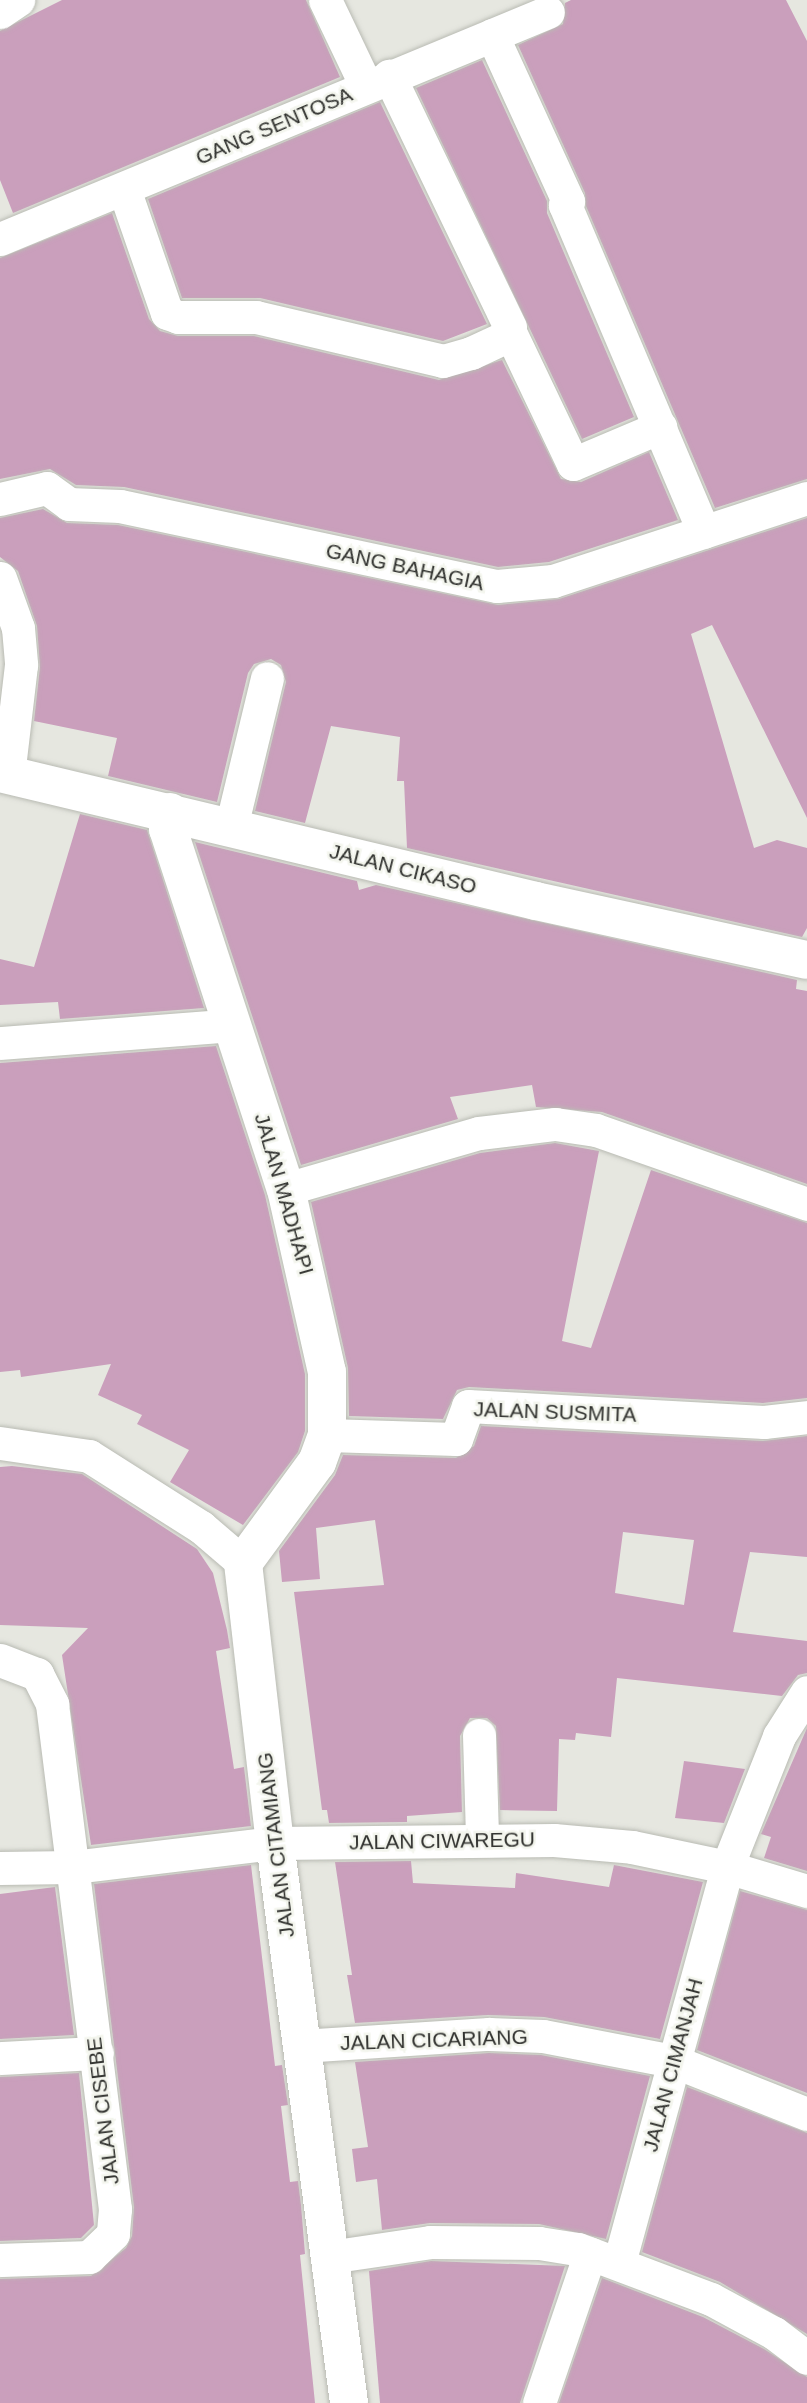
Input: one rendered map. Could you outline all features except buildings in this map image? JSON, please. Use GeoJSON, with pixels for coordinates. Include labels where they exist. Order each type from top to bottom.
{"type":"FeatureCollection","features":[{"type":"Feature","properties":{"kind":"street"},"geometry":{"type":"LineString","coordinates":[[0,12],[18,0]]}},
{"type":"Feature","properties":{"kind":"street"},"geometry":{"type":"LineString","coordinates":[[325,0],[377,81],[480,257],[510,332],[573,464],[660,427]]}},
{"type":"Feature","properties":{"kind":"street","name":"GANG SENTOSA"},"geometry":{"type":"LineString","coordinates":[[0,239],[548,12]]}},
{"type":"Feature","properties":{"kind":"street"},"geometry":{"type":"LineString","coordinates":[[492,35],[568,201],[565,205],[704,532]]}},
{"type":"Feature","properties":{"kind":"street"},"geometry":{"type":"LineString","coordinates":[[124,189],[161,305],[178,317],[256,317],[443,360],[471,353],[510,332]]}},
{"type":"Feature","properties":{"kind":"street","name":"GANG BAHAGIA"},"geometry":{"type":"LineString","coordinates":[[0,499],[47,488],[69,504],[120,506],[497,586],[553,582],[807,498]]}},
{"type":"Feature","properties":{"kind":"street"},"geometry":{"type":"LineString","coordinates":[[0,578],[18,628],[21,665],[4,774]]}},
{"type":"Feature","properties":{"kind":"street"},"geometry":{"type":"LineString","coordinates":[[231,827],[268,678]]}},
{"type":"Feature","properties":{"kind":"street","name":"JALAN CIKASO"},"geometry":{"type":"LineString","coordinates":[[4,774],[536,901],[807,960]]}},
{"type":"Feature","properties":{"kind":"street","name":"JALAN MADHAPI"},"geometry":{"type":"LineString","coordinates":[[170,812],[168,829],[286,1189],[327,1372],[327,1435],[317,1462],[289,1506],[243,1563]]}},
{"type":"Feature","properties":{"kind":"street"},"geometry":{"type":"LineString","coordinates":[[0,1043],[232,1025]]}},
{"type":"Feature","properties":{"kind":"street"},"geometry":{"type":"LineString","coordinates":[[286,1189],[479,1133],[555,1124],[596,1130],[807,1204]]}},
{"type":"Feature","properties":{"kind":"street","name":"JALAN SUSMITA"},"geometry":{"type":"LineString","coordinates":[[327,1435],[456,1439],[468,1406],[764,1422],[807,1418]]}},
{"type":"Feature","properties":{"kind":"street"},"geometry":{"type":"LineString","coordinates":[[0,1443],[57,1449],[100,1461],[201,1527],[243,1563]]}},
{"type":"Feature","properties":{"kind":"street","name":"JALAN CITAMIANG"},"geometry":{"type":"LineString","coordinates":[[243,1563],[275,1843],[349,2403]]}},
{"type":"Feature","properties":{"kind":"street","name":"JALAN CISEBE"},"geometry":{"type":"LineString","coordinates":[[0,1660],[37,1674],[52,1704],[115,2209],[113,2234],[89,2257],[0,2260]]}},
{"type":"Feature","properties":{"kind":"street"},"geometry":{"type":"LineString","coordinates":[[727,1867],[779,1736],[807,1692]]}},
{"type":"Feature","properties":{"kind":"street"},"geometry":{"type":"LineString","coordinates":[[480,1735],[482,1839]]}},
{"type":"Feature","properties":{"kind":"street","name":"JALAN CIWAREGU"},"geometry":{"type":"LineString","coordinates":[[0,1868],[73,1867],[275,1843],[482,1839],[632,1847],[727,1867],[807,1891]]}},
{"type":"Feature","properties":{"kind":"street","name":"JALAN CIMANJAH"},"geometry":{"type":"LineString","coordinates":[[539,2403],[604,2258],[673,2061],[727,1867]]}},
{"type":"Feature","properties":{"kind":"street","name":"JALAN CICARIANG"},"geometry":{"type":"LineString","coordinates":[[301,2046],[489,2034],[543,2036],[673,2061],[807,2114]]}},
{"type":"Feature","properties":{"kind":"street"},"geometry":{"type":"LineString","coordinates":[[0,2058],[97,2053]]}},
{"type":"Feature","properties":{"kind":"street"},"geometry":{"type":"LineString","coordinates":[[329,2257],[430,2242],[539,2243],[604,2258],[711,2300],[774,2333],[807,2358]]}}]}
